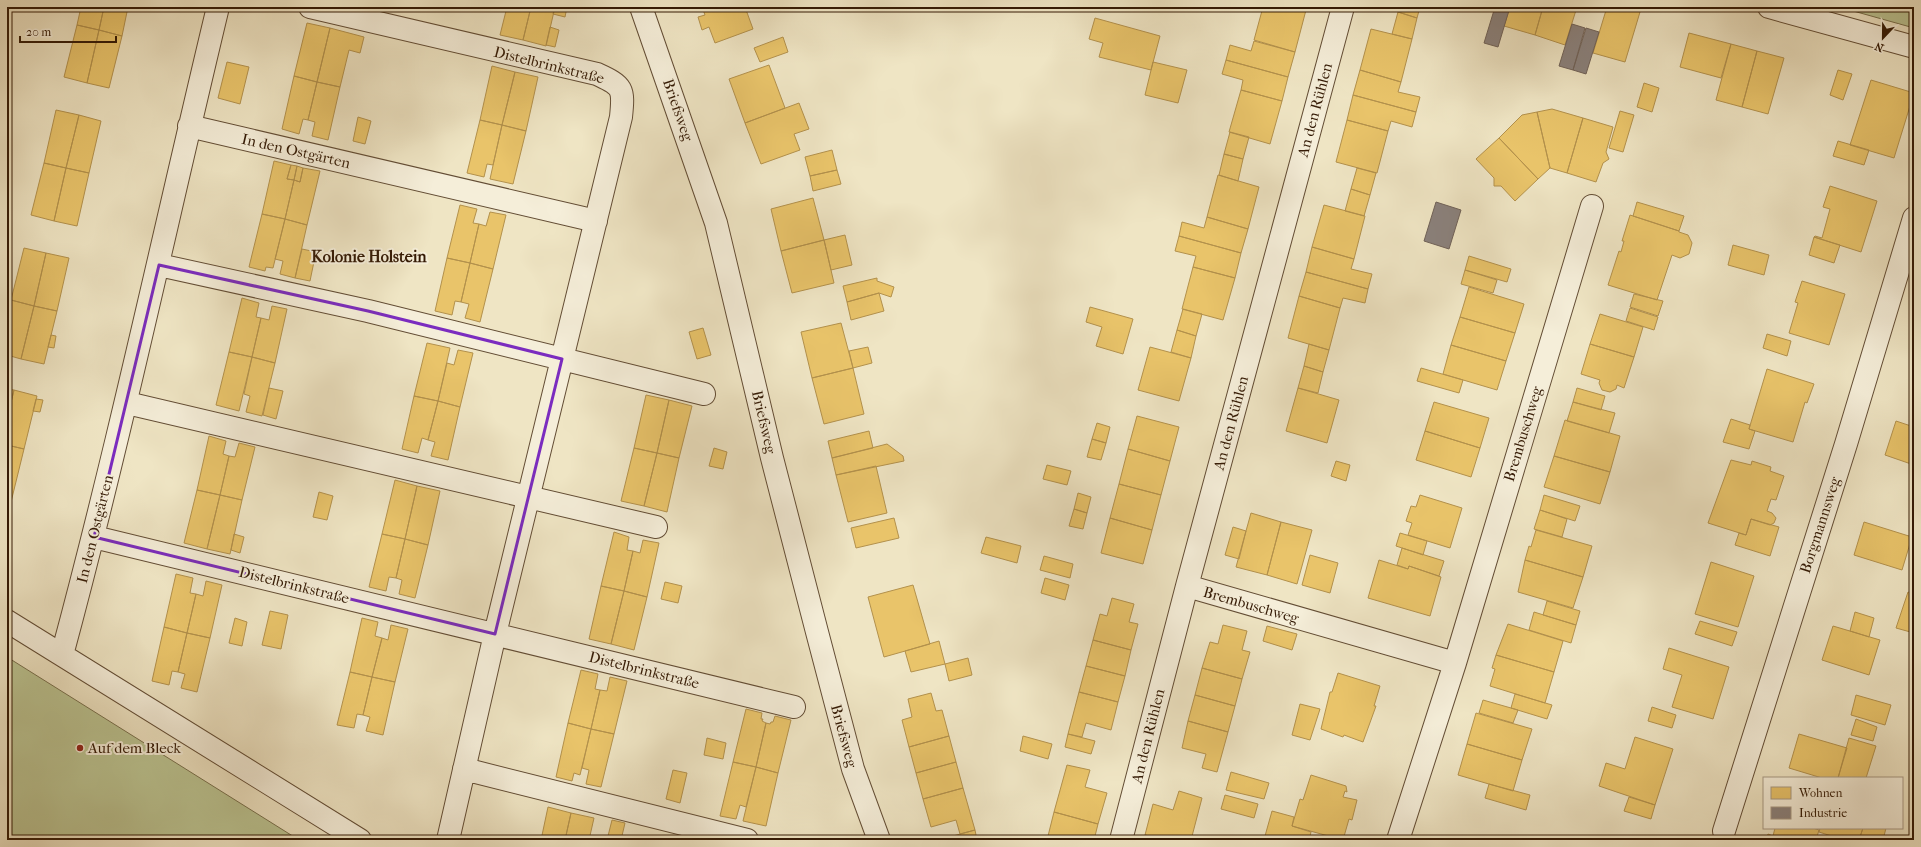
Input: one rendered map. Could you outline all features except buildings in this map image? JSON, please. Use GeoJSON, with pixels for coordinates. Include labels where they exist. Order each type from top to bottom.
{"type":"FeatureCollection","features":[{"type":"Feature","properties":{"kind":"street","name":"In den Ostgärten"},"geometry":{"type":"LineString","coordinates":[[62,654],[94,537],[127,403],[189,126],[218,7]]}},
{"type":"Feature","properties":{"kind":"street","name":"Distelbrinkstraße"},"geometry":{"type":"LineString","coordinates":[[310,7],[597,74],[620,87],[623,99],[621,116],[495,634],[448,840]]}},
{"type":"Feature","properties":{"kind":"street","name":"Briefsweg"},"geometry":{"type":"LineString","coordinates":[[641,7],[716,223],[772,458],[819,640],[853,768],[879,840]]}},
{"type":"Feature","properties":{"kind":"street","name":"An den Rühlen"},"geometry":{"type":"LineString","coordinates":[[1121,840],[1187,586],[1343,7]]}},
{"type":"Feature","properties":{"kind":"street"},"geometry":{"type":"LineString","coordinates":[[1769,7],[1914,47]]}},
{"type":"Feature","properties":{"kind":"street","name":"In den Ostgärten"},"geometry":{"type":"LineString","coordinates":[[189,126],[596,220]]}},
{"type":"Feature","properties":{"kind":"street","name":"Brembuschweg"},"geometry":{"type":"LineString","coordinates":[[1398,840],[1455,663],[1592,206]]}},
{"type":"Feature","properties":{"kind":"street","name":"Borgmannsweg"},"geometry":{"type":"LineString","coordinates":[[1724,831],[1846,444],[1914,218]]}},
{"type":"Feature","properties":{"kind":"street"},"geometry":{"type":"LineString","coordinates":[[159,265],[368,311],[704,394]]}},
{"type":"Feature","properties":{"kind":"street"},"geometry":{"type":"LineString","coordinates":[[127,403],[656,526]]}},
{"type":"Feature","properties":{"kind":"street","name":"Distelbrinkstraße"},"geometry":{"type":"LineString","coordinates":[[94,537],[794,706]]}},
{"type":"Feature","properties":{"kind":"street","name":"Brembuschweg"},"geometry":{"type":"LineString","coordinates":[[1187,586],[1455,663]]}},
{"type":"Feature","properties":{"kind":"street"},"geometry":{"type":"LineString","coordinates":[[7,621],[360,840]]}},
{"type":"Feature","properties":{"kind":"street"},"geometry":{"type":"LineString","coordinates":[[464,769],[747,840]]}},
{"type":"Feature","properties":{"kind":"highlighted area"},"geometry":{"type":"Polygon","coordinates":[[[159,265],[368,311],[562,359],[495,634],[94,537],[159,265]]]}},
{"type":"Feature","properties":{"kind":"green space"},"geometry":{"type":"Polygon","coordinates":[[[1839,7],[1914,7],[1914,28],[1839,7]]]}},
{"type":"Feature","properties":{"kind":"green space","name":"Auf dem Bleck"},"geometry":{"type":"Polygon","coordinates":[[[7,657],[299,840],[7,840],[7,657]]]}},
{"type":"Feature","properties":{"kind":"place","name":"Auf dem Bleck"},"geometry":{"type":"Point","coordinates":[80,748]}},
{"type":"Feature","properties":{"kind":"district","name":"Kolonie Holstein"},"geometry":{"type":"Point","coordinates":[369,256]}}]}
